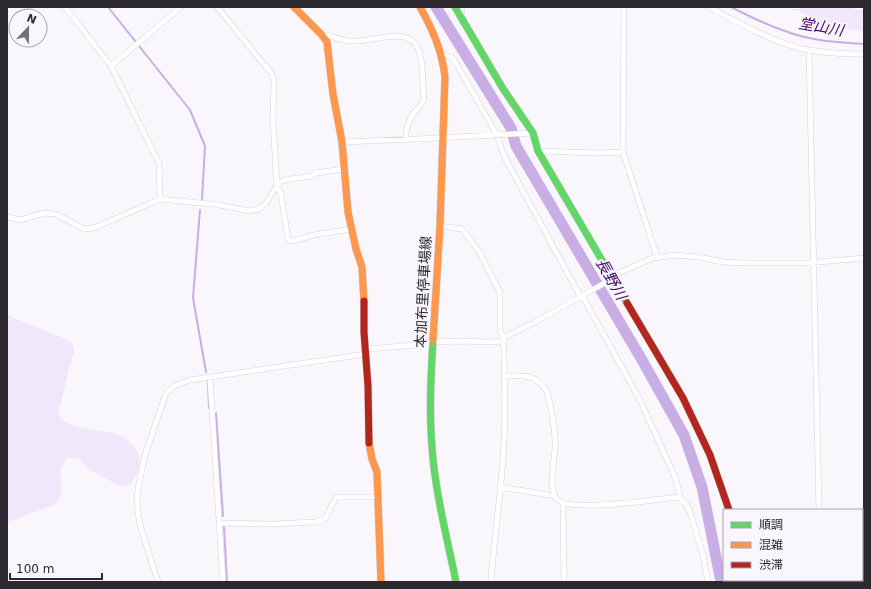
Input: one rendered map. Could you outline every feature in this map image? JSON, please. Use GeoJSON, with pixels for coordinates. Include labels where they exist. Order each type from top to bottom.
{"type":"FeatureCollection","features":[{"type":"Feature","properties":{"kind":"street"},"geometry":{"type":"LineString","coordinates":[[65,7],[111,66],[159,163],[160,199]]}},
{"type":"Feature","properties":{"kind":"street"},"geometry":{"type":"LineString","coordinates":[[111,66],[181,7]]}},
{"type":"Feature","properties":{"kind":"street"},"geometry":{"type":"LineString","coordinates":[[217,7],[268,70],[274,80],[273,121],[277,186],[281,194],[288,240],[292,241],[314,235],[352,229]]}},
{"type":"Feature","properties":{"kind":"street"},"geometry":{"type":"LineString","coordinates":[[294,7],[303,18],[325,38],[327,42],[333,94],[342,142],[348,212],[362,267],[364,285],[364,332],[368,386],[368,440],[372,459],[377,472],[381,582]]}},
{"type":"Feature","properties":{"kind":"street","name":"本加布里停車場線"},"geometry":{"type":"LineString","coordinates":[[420,7],[438,39],[442,54],[445,77],[431,416],[432,447],[438,493],[456,582]]}},
{"type":"Feature","properties":{"kind":"street"},"geometry":{"type":"LineString","coordinates":[[455,7],[530,133],[538,150],[582,226],[651,340],[683,398],[710,455],[729,509]]}},
{"type":"Feature","properties":{"kind":"street"},"geometry":{"type":"LineString","coordinates":[[461,17],[462,7]]}},
{"type":"Feature","properties":{"kind":"street"},"geometry":{"type":"LineString","coordinates":[[624,7],[623,152],[657,257]]}},
{"type":"Feature","properties":{"kind":"street"},"geometry":{"type":"LineString","coordinates":[[709,7],[766,35],[791,45],[809,50],[864,54]]}},
{"type":"Feature","properties":{"kind":"street"},"geometry":{"type":"LineString","coordinates":[[794,7],[800,7]]}},
{"type":"Feature","properties":{"kind":"street"},"geometry":{"type":"LineString","coordinates":[[854,7],[864,8]]}},
{"type":"Feature","properties":{"kind":"street"},"geometry":{"type":"LineString","coordinates":[[325,38],[327,35],[355,42],[386,36],[402,37],[413,42],[421,59],[424,98],[410,122],[405,136],[406,140]]}},
{"type":"Feature","properties":{"kind":"street"},"geometry":{"type":"LineString","coordinates":[[809,50],[813,262],[817,359],[819,509]]}},
{"type":"Feature","properties":{"kind":"street"},"geometry":{"type":"LineString","coordinates":[[442,54],[453,58],[498,135],[504,156],[640,400],[675,477],[680,496],[678,496]]}},
{"type":"Feature","properties":{"kind":"street"},"geometry":{"type":"LineString","coordinates":[[342,142],[530,133]]}},
{"type":"Feature","properties":{"kind":"street"},"geometry":{"type":"LineString","coordinates":[[538,150],[598,153],[623,152]]}},
{"type":"Feature","properties":{"kind":"street"},"geometry":{"type":"LineString","coordinates":[[7,217],[20,220],[44,214],[56,214],[84,229],[88,229],[94,228],[160,199],[220,205],[248,211],[259,209],[266,203],[282,181],[312,176],[315,172],[344,169]]}},
{"type":"Feature","properties":{"kind":"street"},"geometry":{"type":"LineString","coordinates":[[440,226],[462,230],[478,250],[500,292],[500,329],[503,339],[504,440],[493,546],[491,582]]}},
{"type":"Feature","properties":{"kind":"street"},"geometry":{"type":"LineString","coordinates":[[158,582],[144,538],[138,512],[138,484],[145,455],[166,393],[176,386],[190,380],[210,378],[366,351],[433,342],[488,342],[503,339],[613,277],[657,257],[675,255],[698,257],[723,262],[747,263],[813,262],[864,258]]}},
{"type":"Feature","properties":{"kind":"street"},"geometry":{"type":"LineString","coordinates":[[504,376],[534,378],[544,386],[547,392],[555,438],[552,477],[556,500],[562,504],[577,506],[678,496]]}},
{"type":"Feature","properties":{"kind":"street"},"geometry":{"type":"LineString","coordinates":[[210,378],[223,582]]}},
{"type":"Feature","properties":{"kind":"street"},"geometry":{"type":"LineString","coordinates":[[500,487],[555,496]]}},
{"type":"Feature","properties":{"kind":"street"},"geometry":{"type":"LineString","coordinates":[[678,496],[686,504],[690,512],[703,554],[708,582]]}},
{"type":"Feature","properties":{"kind":"street"},"geometry":{"type":"LineString","coordinates":[[220,523],[273,524],[315,522],[325,519],[335,499],[338,497],[378,497]]}},
{"type":"Feature","properties":{"kind":"street"},"geometry":{"type":"LineString","coordinates":[[562,504],[564,582]]}},
{"type":"Feature","properties":{"kind":"shaded area"},"geometry":{"type":"Polygon","coordinates":[[[793,7],[864,7],[864,31],[827,24],[808,17],[793,7]]]}},
{"type":"Feature","properties":{"kind":"shaded area"},"geometry":{"type":"Polygon","coordinates":[[[7,315],[66,339],[72,343],[74,353],[58,415],[66,422],[75,426],[108,432],[128,440],[136,449],[139,459],[137,472],[130,484],[120,486],[90,470],[78,458],[67,458],[61,468],[61,494],[57,502],[52,506],[7,522],[7,315]]]}},
{"type":"Feature","properties":{"kind":"waterway"},"geometry":{"type":"LineString","coordinates":[[108,7],[190,110],[205,146],[202,199]]}},
{"type":"Feature","properties":{"kind":"waterway","name":"長野川"},"geometry":{"type":"LineString","coordinates":[[436,7],[511,128],[516,146],[642,360],[684,435],[702,487],[721,582]]}},
{"type":"Feature","properties":{"kind":"waterway","name":"堂山川"},"geometry":{"type":"LineString","coordinates":[[731,7],[778,29],[804,37],[864,44]]}},
{"type":"Feature","properties":{"kind":"waterway"},"geometry":{"type":"LineString","coordinates":[[200,210],[193,298],[206,372]]}},
{"type":"Feature","properties":{"kind":"waterway"},"geometry":{"type":"LineString","coordinates":[[208,383],[209,408]]}},
{"type":"Feature","properties":{"kind":"waterway"},"geometry":{"type":"LineString","coordinates":[[216,413],[223,516]]}},
{"type":"Feature","properties":{"kind":"waterway"},"geometry":{"type":"LineString","coordinates":[[224,527],[227,582]]}},
{"type":"Feature","properties":{"kind":"traffic: fast"},"geometry":{"type":"LineString","coordinates":[[455,7],[502,87],[533,133],[538,151],[627,303]]}},
{"type":"Feature","properties":{"kind":"traffic: fast"},"geometry":{"type":"LineString","coordinates":[[433,340],[430,407],[431,434],[439,498],[456,582]]}},
{"type":"Feature","properties":{"kind":"traffic: slow"},"geometry":{"type":"LineString","coordinates":[[294,7],[327,42],[333,94],[342,142],[348,212],[356,249],[362,267],[364,301]]}},
{"type":"Feature","properties":{"kind":"traffic: slow"},"geometry":{"type":"LineString","coordinates":[[420,7],[436,41],[442,58],[445,77],[440,226],[433,340]]}},
{"type":"Feature","properties":{"kind":"traffic: slow"},"geometry":{"type":"LineString","coordinates":[[369,443],[372,459],[377,472],[381,582]]}},
{"type":"Feature","properties":{"kind":"traffic: jam"},"geometry":{"type":"LineString","coordinates":[[364,301],[369,443]]}},
{"type":"Feature","properties":{"kind":"traffic: jam"},"geometry":{"type":"LineString","coordinates":[[627,303],[683,398],[710,455],[729,509]]}}]}
